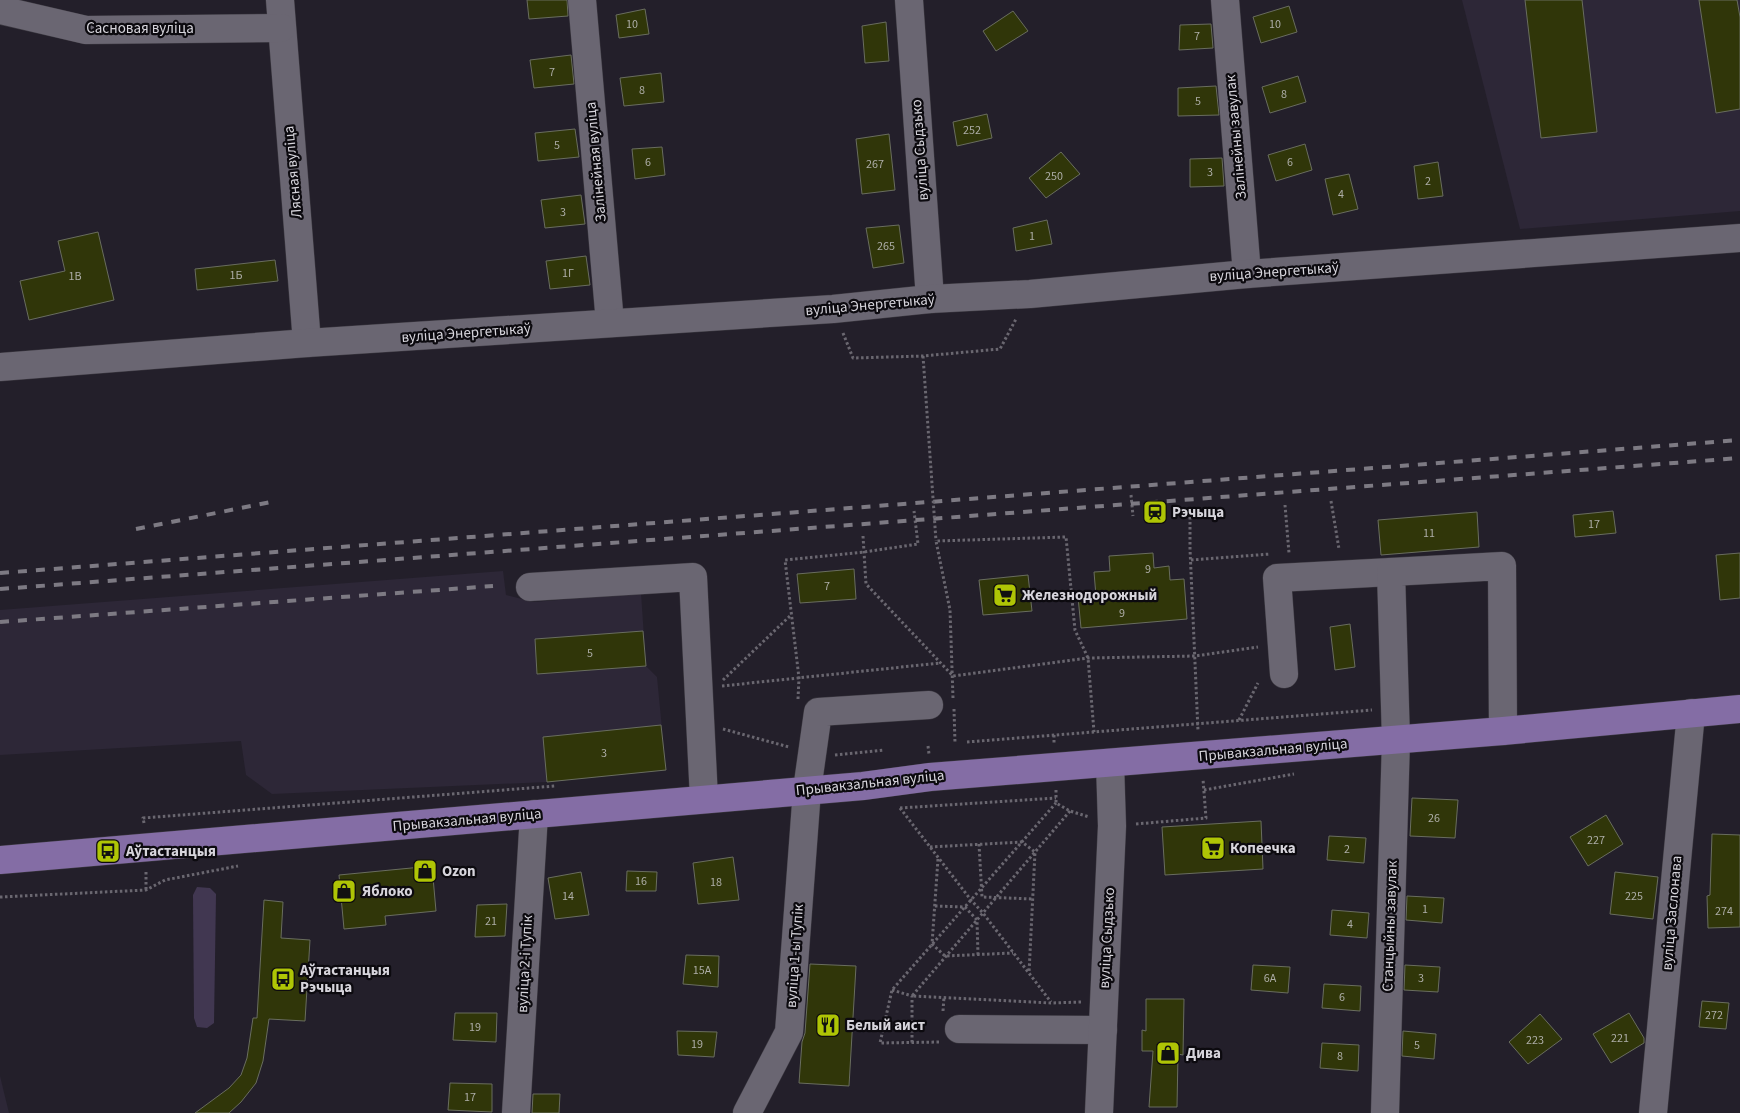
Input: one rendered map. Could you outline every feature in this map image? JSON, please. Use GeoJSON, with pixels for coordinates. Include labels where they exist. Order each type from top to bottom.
{"type":"FeatureCollection","features":[{"type":"Feature","properties":{"kind":"main road","name":"Прывакзальная вуліца"},"geometry":{"type":"LineString","coordinates":[[0,860],[863,786],[930,777],[1396,740],[1740,709]]}},
{"type":"Feature","properties":{"kind":"street","name":"Лясная вуліца"},"geometry":{"type":"LineString","coordinates":[[280,0],[306,344]]}},
{"type":"Feature","properties":{"kind":"street","name":"Залінейная вуліца"},"geometry":{"type":"LineString","coordinates":[[582,0],[610,323]]}},
{"type":"Feature","properties":{"kind":"street","name":"вуліца Сыдзько"},"geometry":{"type":"LineString","coordinates":[[909,0],[930,300]]}},
{"type":"Feature","properties":{"kind":"street","name":"Залінейны завулак"},"geometry":{"type":"LineString","coordinates":[[1225,0],[1247,274]]}},
{"type":"Feature","properties":{"kind":"street","name":"Сасновая вуліца"},"geometry":{"type":"LineString","coordinates":[[0,10],[86,30],[281,28]]}},
{"type":"Feature","properties":{"kind":"street","name":"вуліца Энергетыкаў"},"geometry":{"type":"LineString","coordinates":[[0,367],[306,344],[833,309],[930,300],[1030,294],[1247,274],[1740,238]]}},
{"type":"Feature","properties":{"kind":"street"},"geometry":{"type":"LineString","coordinates":[[1284,674],[1277,578],[1502,566],[1503,731]]}},
{"type":"Feature","properties":{"kind":"street","name":"Станцыйны завулак"},"geometry":{"type":"LineString","coordinates":[[1385,1113],[1396,740],[1391,572]]}},
{"type":"Feature","properties":{"kind":"street"},"geometry":{"type":"LineString","coordinates":[[530,587],[693,577],[704,799]]}},
{"type":"Feature","properties":{"kind":"street","name":"вуліца 1-ы Тупік"},"geometry":{"type":"LineString","coordinates":[[747,1113],[789,1032],[807,790],[818,712],[929,705]]}},
{"type":"Feature","properties":{"kind":"street","name":"вуліца Заслонава"},"geometry":{"type":"LineString","coordinates":[[1653,1113],[1691,713]]}},
{"type":"Feature","properties":{"kind":"street","name":"вуліца Сыдзько"},"geometry":{"type":"LineString","coordinates":[[1099,1113],[1093,1030],[1112,826],[1110,763]]}},
{"type":"Feature","properties":{"kind":"street","name":"вуліца 2-і Тупік"},"geometry":{"type":"LineString","coordinates":[[516,1113],[534,814]]}},
{"type":"Feature","properties":{"kind":"street"},"geometry":{"type":"LineString","coordinates":[[953,1036],[1093,1030]]}},
{"type":"Feature","properties":{"kind":"path"},"geometry":{"type":"LineString","coordinates":[[853,358],[923,356],[1000,349],[1030,294]]}},
{"type":"Feature","properties":{"kind":"path"},"geometry":{"type":"LineString","coordinates":[[923,356],[936,541],[950,610],[955,743]]}},
{"type":"Feature","properties":{"kind":"path"},"geometry":{"type":"LineString","coordinates":[[1131,495],[1133,516]]}},
{"type":"Feature","properties":{"kind":"path"},"geometry":{"type":"LineString","coordinates":[[1331,502],[1339,549]]}},
{"type":"Feature","properties":{"kind":"path"},"geometry":{"type":"LineString","coordinates":[[1285,505],[1289,553]]}},
{"type":"Feature","properties":{"kind":"path"},"geometry":{"type":"LineString","coordinates":[[798,678],[785,560],[918,544],[914,511]]}},
{"type":"Feature","properties":{"kind":"path"},"geometry":{"type":"LineString","coordinates":[[1056,803],[1070,811],[1112,826],[1206,818],[1198,724],[1190,512]]}},
{"type":"Feature","properties":{"kind":"path"},"geometry":{"type":"LineString","coordinates":[[863,536],[866,584],[952,676]]}},
{"type":"Feature","properties":{"kind":"path"},"geometry":{"type":"LineString","coordinates":[[936,541],[1066,537],[1075,630],[1088,658],[1094,732]]}},
{"type":"Feature","properties":{"kind":"path"},"geometry":{"type":"LineString","coordinates":[[791,614],[715,687],[940,663]]}},
{"type":"Feature","properties":{"kind":"path"},"geometry":{"type":"LineString","coordinates":[[952,676],[1088,658],[1195,656],[1282,644]]}},
{"type":"Feature","properties":{"kind":"path"},"geometry":{"type":"LineString","coordinates":[[1238,720],[1258,683]]}},
{"type":"Feature","properties":{"kind":"path"},"geometry":{"type":"LineString","coordinates":[[967,742],[1395,708]]}},
{"type":"Feature","properties":{"kind":"path"},"geometry":{"type":"LineString","coordinates":[[953,1036],[912,1043],[880,1043],[892,990],[1056,803],[1054,735]]}},
{"type":"Feature","properties":{"kind":"path"},"geometry":{"type":"LineString","coordinates":[[1204,790],[1298,773]]}},
{"type":"Feature","properties":{"kind":"path"},"geometry":{"type":"LineString","coordinates":[[143,818],[556,786]]}},
{"type":"Feature","properties":{"kind":"path"},"geometry":{"type":"LineString","coordinates":[[1052,1002],[900,808],[1056,798]]}},
{"type":"Feature","properties":{"kind":"path"},"geometry":{"type":"LineString","coordinates":[[912,1043],[912,996],[1070,811]]}},
{"type":"Feature","properties":{"kind":"path"},"geometry":{"type":"LineString","coordinates":[[930,847],[1022,842],[1035,852]]}},
{"type":"Feature","properties":{"kind":"path"},"geometry":{"type":"LineString","coordinates":[[979,844],[982,897],[1033,899]]}},
{"type":"Feature","properties":{"kind":"path"},"geometry":{"type":"LineString","coordinates":[[1029,974],[1035,852]]}},
{"type":"Feature","properties":{"kind":"path"},"geometry":{"type":"LineString","coordinates":[[932,944],[938,858]]}},
{"type":"Feature","properties":{"kind":"path"},"geometry":{"type":"LineString","coordinates":[[935,906],[965,907],[977,920],[978,955]]}},
{"type":"Feature","properties":{"kind":"path"},"geometry":{"type":"LineString","coordinates":[[932,944],[946,956],[1014,953]]}},
{"type":"Feature","properties":{"kind":"path"},"geometry":{"type":"LineString","coordinates":[[892,990],[912,996],[1082,1002],[1093,1030]]}},
{"type":"Feature","properties":{"kind":"shaded area"},"geometry":{"type":"Polygon","coordinates":[[[1462,0],[1740,0],[1740,211],[1520,229],[1462,0]]]}},
{"type":"Feature","properties":{"kind":"shaded area"},"geometry":{"type":"Polygon","coordinates":[[[503,571],[506,595],[534,602],[641,593],[646,666],[657,677],[666,770],[547,782],[272,794],[246,775],[241,741],[0,755],[0,610],[503,571]]]}},
{"type":"Feature","properties":{"kind":"shaded area"},"geometry":{"type":"Polygon","coordinates":[[[197,887],[210,888],[216,894],[214,1023],[207,1028],[197,1027],[194,1018],[193,895],[197,887]]]}},
{"type":"Feature","properties":{"kind":"shaded area"},"geometry":{"type":"Polygon","coordinates":[[[0,1076],[9,1113],[0,1113],[0,1076]]]}},
{"type":"Feature","properties":{"kind":"building"},"geometry":{"type":"Polygon","coordinates":[[[527,0],[567,0],[568,16],[529,19],[527,0]]]}},
{"type":"Feature","properties":{"kind":"building"},"geometry":{"type":"Polygon","coordinates":[[[1525,0],[1582,0],[1597,132],[1541,138],[1525,0]]]}},
{"type":"Feature","properties":{"kind":"building"},"geometry":{"type":"Polygon","coordinates":[[[1699,0],[1737,0],[1740,17],[1740,109],[1716,113],[1699,0]]]}},
{"type":"Feature","properties":{"kind":"building"},"geometry":{"type":"Polygon","coordinates":[[[1289,6],[1297,32],[1261,43],[1253,17],[1289,6]]]}},
{"type":"Feature","properties":{"kind":"building"},"geometry":{"type":"Polygon","coordinates":[[[645,9],[649,34],[619,38],[616,15],[645,9]]]}},
{"type":"Feature","properties":{"kind":"building"},"geometry":{"type":"Polygon","coordinates":[[[1013,11],[1028,31],[996,51],[983,31],[1013,11]]]}},
{"type":"Feature","properties":{"kind":"building"},"geometry":{"type":"Polygon","coordinates":[[[886,22],[889,61],[865,63],[862,26],[886,22]]]}},
{"type":"Feature","properties":{"kind":"building"},"geometry":{"type":"Polygon","coordinates":[[[1211,24],[1213,48],[1179,50],[1180,25],[1211,24]]]}},
{"type":"Feature","properties":{"kind":"building"},"geometry":{"type":"Polygon","coordinates":[[[571,55],[574,84],[534,88],[530,60],[571,55]]]}},
{"type":"Feature","properties":{"kind":"building"},"geometry":{"type":"Polygon","coordinates":[[[661,73],[664,102],[624,106],[620,78],[661,73]]]}},
{"type":"Feature","properties":{"kind":"building"},"geometry":{"type":"Polygon","coordinates":[[[1298,76],[1306,102],[1270,113],[1262,87],[1298,76]]]}},
{"type":"Feature","properties":{"kind":"building"},"geometry":{"type":"Polygon","coordinates":[[[1216,86],[1219,115],[1178,116],[1178,88],[1216,86]]]}},
{"type":"Feature","properties":{"kind":"building"},"geometry":{"type":"Polygon","coordinates":[[[987,114],[992,138],[957,146],[953,122],[987,114]]]}},
{"type":"Feature","properties":{"kind":"building"},"geometry":{"type":"Polygon","coordinates":[[[575,129],[579,157],[538,161],[535,133],[575,129]]]}},
{"type":"Feature","properties":{"kind":"building"},"geometry":{"type":"Polygon","coordinates":[[[889,134],[895,190],[862,194],[856,139],[889,134]]]}},
{"type":"Feature","properties":{"kind":"building"},"geometry":{"type":"Polygon","coordinates":[[[1305,144],[1312,170],[1276,181],[1268,155],[1305,144]]]}},
{"type":"Feature","properties":{"kind":"building"},"geometry":{"type":"Polygon","coordinates":[[[662,147],[665,175],[635,179],[632,149],[662,147]]]}},
{"type":"Feature","properties":{"kind":"building"},"geometry":{"type":"Polygon","coordinates":[[[1061,152],[1080,174],[1046,198],[1029,178],[1061,152]]]}},
{"type":"Feature","properties":{"kind":"building"},"geometry":{"type":"Polygon","coordinates":[[[1222,158],[1224,186],[1190,187],[1190,159],[1222,158]]]}},
{"type":"Feature","properties":{"kind":"building"},"geometry":{"type":"Polygon","coordinates":[[[1438,162],[1443,196],[1418,199],[1414,166],[1438,162]]]}},
{"type":"Feature","properties":{"kind":"building"},"geometry":{"type":"Polygon","coordinates":[[[1349,174],[1358,209],[1333,215],[1325,179],[1349,174]]]}},
{"type":"Feature","properties":{"kind":"building"},"geometry":{"type":"Polygon","coordinates":[[[581,195],[585,224],[545,228],[541,200],[581,195]]]}},
{"type":"Feature","properties":{"kind":"building"},"geometry":{"type":"Polygon","coordinates":[[[1047,220],[1052,244],[1016,251],[1013,228],[1047,220]]]}},
{"type":"Feature","properties":{"kind":"building"},"geometry":{"type":"Polygon","coordinates":[[[899,225],[904,263],[873,268],[866,228],[899,225]]]}},
{"type":"Feature","properties":{"kind":"building"},"geometry":{"type":"Polygon","coordinates":[[[98,232],[114,300],[29,320],[20,281],[65,271],[58,241],[98,232]]]}},
{"type":"Feature","properties":{"kind":"building"},"geometry":{"type":"Polygon","coordinates":[[[586,256],[590,285],[550,289],[546,261],[586,256]]]}},
{"type":"Feature","properties":{"kind":"building"},"geometry":{"type":"Polygon","coordinates":[[[275,260],[278,281],[197,290],[195,269],[275,260]]]}},
{"type":"Feature","properties":{"kind":"building"},"geometry":{"type":"Polygon","coordinates":[[[1613,511],[1616,533],[1575,537],[1573,515],[1613,511]]]}},
{"type":"Feature","properties":{"kind":"building"},"geometry":{"type":"Polygon","coordinates":[[[1477,512],[1479,547],[1381,555],[1378,520],[1477,512]]]}},
{"type":"Feature","properties":{"kind":"building","name":"Рэчыца"},"geometry":{"type":"Polygon","coordinates":[[[1153,553],[1154,568],[1169,566],[1170,580],[1184,579],[1187,619],[1081,628],[1078,597],[1096,596],[1094,572],[1110,571],[1109,556],[1153,553]]]}},
{"type":"Feature","properties":{"kind":"building"},"geometry":{"type":"Polygon","coordinates":[[[1740,553],[1740,598],[1720,600],[1716,555],[1740,553]]]}},
{"type":"Feature","properties":{"kind":"building"},"geometry":{"type":"Polygon","coordinates":[[[854,569],[856,599],[800,603],[797,574],[854,569]]]}},
{"type":"Feature","properties":{"kind":"building","name":"Железнодорожный"},"geometry":{"type":"Polygon","coordinates":[[[1028,575],[1032,611],[983,615],[979,580],[1028,575]]]}},
{"type":"Feature","properties":{"kind":"building"},"geometry":{"type":"Polygon","coordinates":[[[1350,624],[1355,667],[1335,670],[1330,627],[1350,624]]]}},
{"type":"Feature","properties":{"kind":"building"},"geometry":{"type":"Polygon","coordinates":[[[643,631],[646,666],[537,674],[535,639],[643,631]]]}},
{"type":"Feature","properties":{"kind":"building"},"geometry":{"type":"Polygon","coordinates":[[[661,725],[666,770],[547,782],[543,737],[661,725]]]}},
{"type":"Feature","properties":{"kind":"building"},"geometry":{"type":"Polygon","coordinates":[[[1412,798],[1458,800],[1455,838],[1410,836],[1412,798]]]}},
{"type":"Feature","properties":{"kind":"building"},"geometry":{"type":"Polygon","coordinates":[[[1606,815],[1623,844],[1588,866],[1570,837],[1606,815]]]}},
{"type":"Feature","properties":{"kind":"building","name":"Копеечка"},"geometry":{"type":"Polygon","coordinates":[[[1261,821],[1263,869],[1165,875],[1162,827],[1261,821]]]}},
{"type":"Feature","properties":{"kind":"building"},"geometry":{"type":"Polygon","coordinates":[[[1712,834],[1740,835],[1740,927],[1708,928],[1707,896],[1710,895],[1712,834]]]}},
{"type":"Feature","properties":{"kind":"building"},"geometry":{"type":"Polygon","coordinates":[[[1329,836],[1366,838],[1364,863],[1327,860],[1329,836]]]}},
{"type":"Feature","properties":{"kind":"building"},"geometry":{"type":"Polygon","coordinates":[[[733,857],[739,900],[698,904],[693,863],[733,857]]]}},
{"type":"Feature","properties":{"kind":"building"},"geometry":{"type":"Polygon","coordinates":[[[432,866],[436,911],[385,916],[386,925],[344,929],[339,875],[432,866]]]}},
{"type":"Feature","properties":{"kind":"building"},"geometry":{"type":"Polygon","coordinates":[[[627,871],[657,872],[656,891],[626,891],[627,871]]]}},
{"type":"Feature","properties":{"kind":"building"},"geometry":{"type":"Polygon","coordinates":[[[581,872],[589,915],[555,919],[548,878],[581,872]]]}},
{"type":"Feature","properties":{"kind":"building"},"geometry":{"type":"Polygon","coordinates":[[[1615,872],[1658,877],[1653,919],[1610,914],[1615,872]]]}},
{"type":"Feature","properties":{"kind":"building"},"geometry":{"type":"Polygon","coordinates":[[[1407,896],[1444,898],[1442,923],[1406,920],[1407,896]]]}},
{"type":"Feature","properties":{"kind":"building","name":"Аўтастанцыя Рэчыца"},"geometry":{"type":"Polygon","coordinates":[[[264,900],[283,902],[281,938],[310,940],[305,1021],[269,1019],[263,1061],[256,1083],[241,1102],[229,1113],[195,1113],[229,1088],[241,1075],[247,1058],[253,1018],[257,1018],[264,900]]]}},
{"type":"Feature","properties":{"kind":"building"},"geometry":{"type":"Polygon","coordinates":[[[507,904],[505,936],[475,937],[477,905],[507,904]]]}},
{"type":"Feature","properties":{"kind":"building"},"geometry":{"type":"Polygon","coordinates":[[[1332,910],[1369,913],[1367,938],[1330,935],[1332,910]]]}},
{"type":"Feature","properties":{"kind":"building"},"geometry":{"type":"Polygon","coordinates":[[[686,955],[719,956],[718,987],[683,984],[686,955]]]}},
{"type":"Feature","properties":{"kind":"building","name":"Белый аист"},"geometry":{"type":"Polygon","coordinates":[[[810,964],[856,966],[849,1086],[799,1083],[810,964]]]}},
{"type":"Feature","properties":{"kind":"building"},"geometry":{"type":"Polygon","coordinates":[[[1253,965],[1290,967],[1288,993],[1251,990],[1253,965]]]}},
{"type":"Feature","properties":{"kind":"building"},"geometry":{"type":"Polygon","coordinates":[[[1405,965],[1440,967],[1438,992],[1404,990],[1405,965]]]}},
{"type":"Feature","properties":{"kind":"building"},"geometry":{"type":"Polygon","coordinates":[[[1324,984],[1361,986],[1360,1011],[1322,1008],[1324,984]]]}},
{"type":"Feature","properties":{"kind":"building","name":"Дива"},"geometry":{"type":"Polygon","coordinates":[[[1146,999],[1184,999],[1183,1055],[1178,1054],[1177,1107],[1149,1107],[1153,1051],[1142,1051],[1142,1030],[1146,1031],[1146,999]]]}},
{"type":"Feature","properties":{"kind":"building"},"geometry":{"type":"Polygon","coordinates":[[[1702,1001],[1729,1003],[1726,1029],[1699,1027],[1702,1001]]]}},
{"type":"Feature","properties":{"kind":"building"},"geometry":{"type":"Polygon","coordinates":[[[455,1013],[497,1013],[496,1042],[453,1040],[455,1013]]]}},
{"type":"Feature","properties":{"kind":"building"},"geometry":{"type":"Polygon","coordinates":[[[1629,1013],[1644,1038],[1644,1043],[1611,1063],[1593,1034],[1629,1013]]]}},
{"type":"Feature","properties":{"kind":"building"},"geometry":{"type":"Polygon","coordinates":[[[1540,1014],[1562,1039],[1528,1064],[1509,1042],[1540,1014]]]}},
{"type":"Feature","properties":{"kind":"building"},"geometry":{"type":"Polygon","coordinates":[[[677,1031],[717,1032],[714,1057],[678,1055],[677,1031]]]}},
{"type":"Feature","properties":{"kind":"building"},"geometry":{"type":"Polygon","coordinates":[[[1403,1031],[1436,1034],[1434,1059],[1402,1056],[1403,1031]]]}},
{"type":"Feature","properties":{"kind":"building"},"geometry":{"type":"Polygon","coordinates":[[[1322,1043],[1359,1045],[1358,1071],[1320,1068],[1322,1043]]]}},
{"type":"Feature","properties":{"kind":"building"},"geometry":{"type":"Polygon","coordinates":[[[450,1083],[492,1084],[492,1112],[448,1110],[450,1083]]]}},
{"type":"Feature","properties":{"kind":"building"},"geometry":{"type":"Polygon","coordinates":[[[533,1094],[560,1094],[559,1113],[532,1113],[533,1094]]]}},
{"type":"Feature","properties":{"kind":"railway"},"geometry":{"type":"LineString","coordinates":[[0,573],[1740,440]]}},
{"type":"Feature","properties":{"kind":"railway"},"geometry":{"type":"LineString","coordinates":[[0,589],[1740,458]]}},
{"type":"Feature","properties":{"kind":"railway"},"geometry":{"type":"LineString","coordinates":[[136,529],[276,501]]}},
{"type":"Feature","properties":{"kind":"railway"},"geometry":{"type":"LineString","coordinates":[[0,622],[493,586]]}},
{"type":"Feature","properties":{"kind":"place","name":"Рэчыца"},"geometry":{"type":"Point","coordinates":[1155,512]}},
{"type":"Feature","properties":{"kind":"place","name":"Железнодорожный"},"geometry":{"type":"Point","coordinates":[1005,595]}},
{"type":"Feature","properties":{"kind":"place","name":"Копеечка"},"geometry":{"type":"Point","coordinates":[1213,848]}},
{"type":"Feature","properties":{"kind":"place","name":"Аўтастанцыя"},"geometry":{"type":"Point","coordinates":[108,851]}},
{"type":"Feature","properties":{"kind":"place","name":"Ozon"},"geometry":{"type":"Point","coordinates":[425,871]}},
{"type":"Feature","properties":{"kind":"place","name":"Яблоко"},"geometry":{"type":"Point","coordinates":[344,891]}},
{"type":"Feature","properties":{"kind":"place","name":"Аўтастанцыя Рэчыца"},"geometry":{"type":"Point","coordinates":[283,979]}},
{"type":"Feature","properties":{"kind":"place","name":"Белый аист"},"geometry":{"type":"Point","coordinates":[828,1025]}},
{"type":"Feature","properties":{"kind":"place","name":"Дива"},"geometry":{"type":"Point","coordinates":[1168,1053]}}]}
